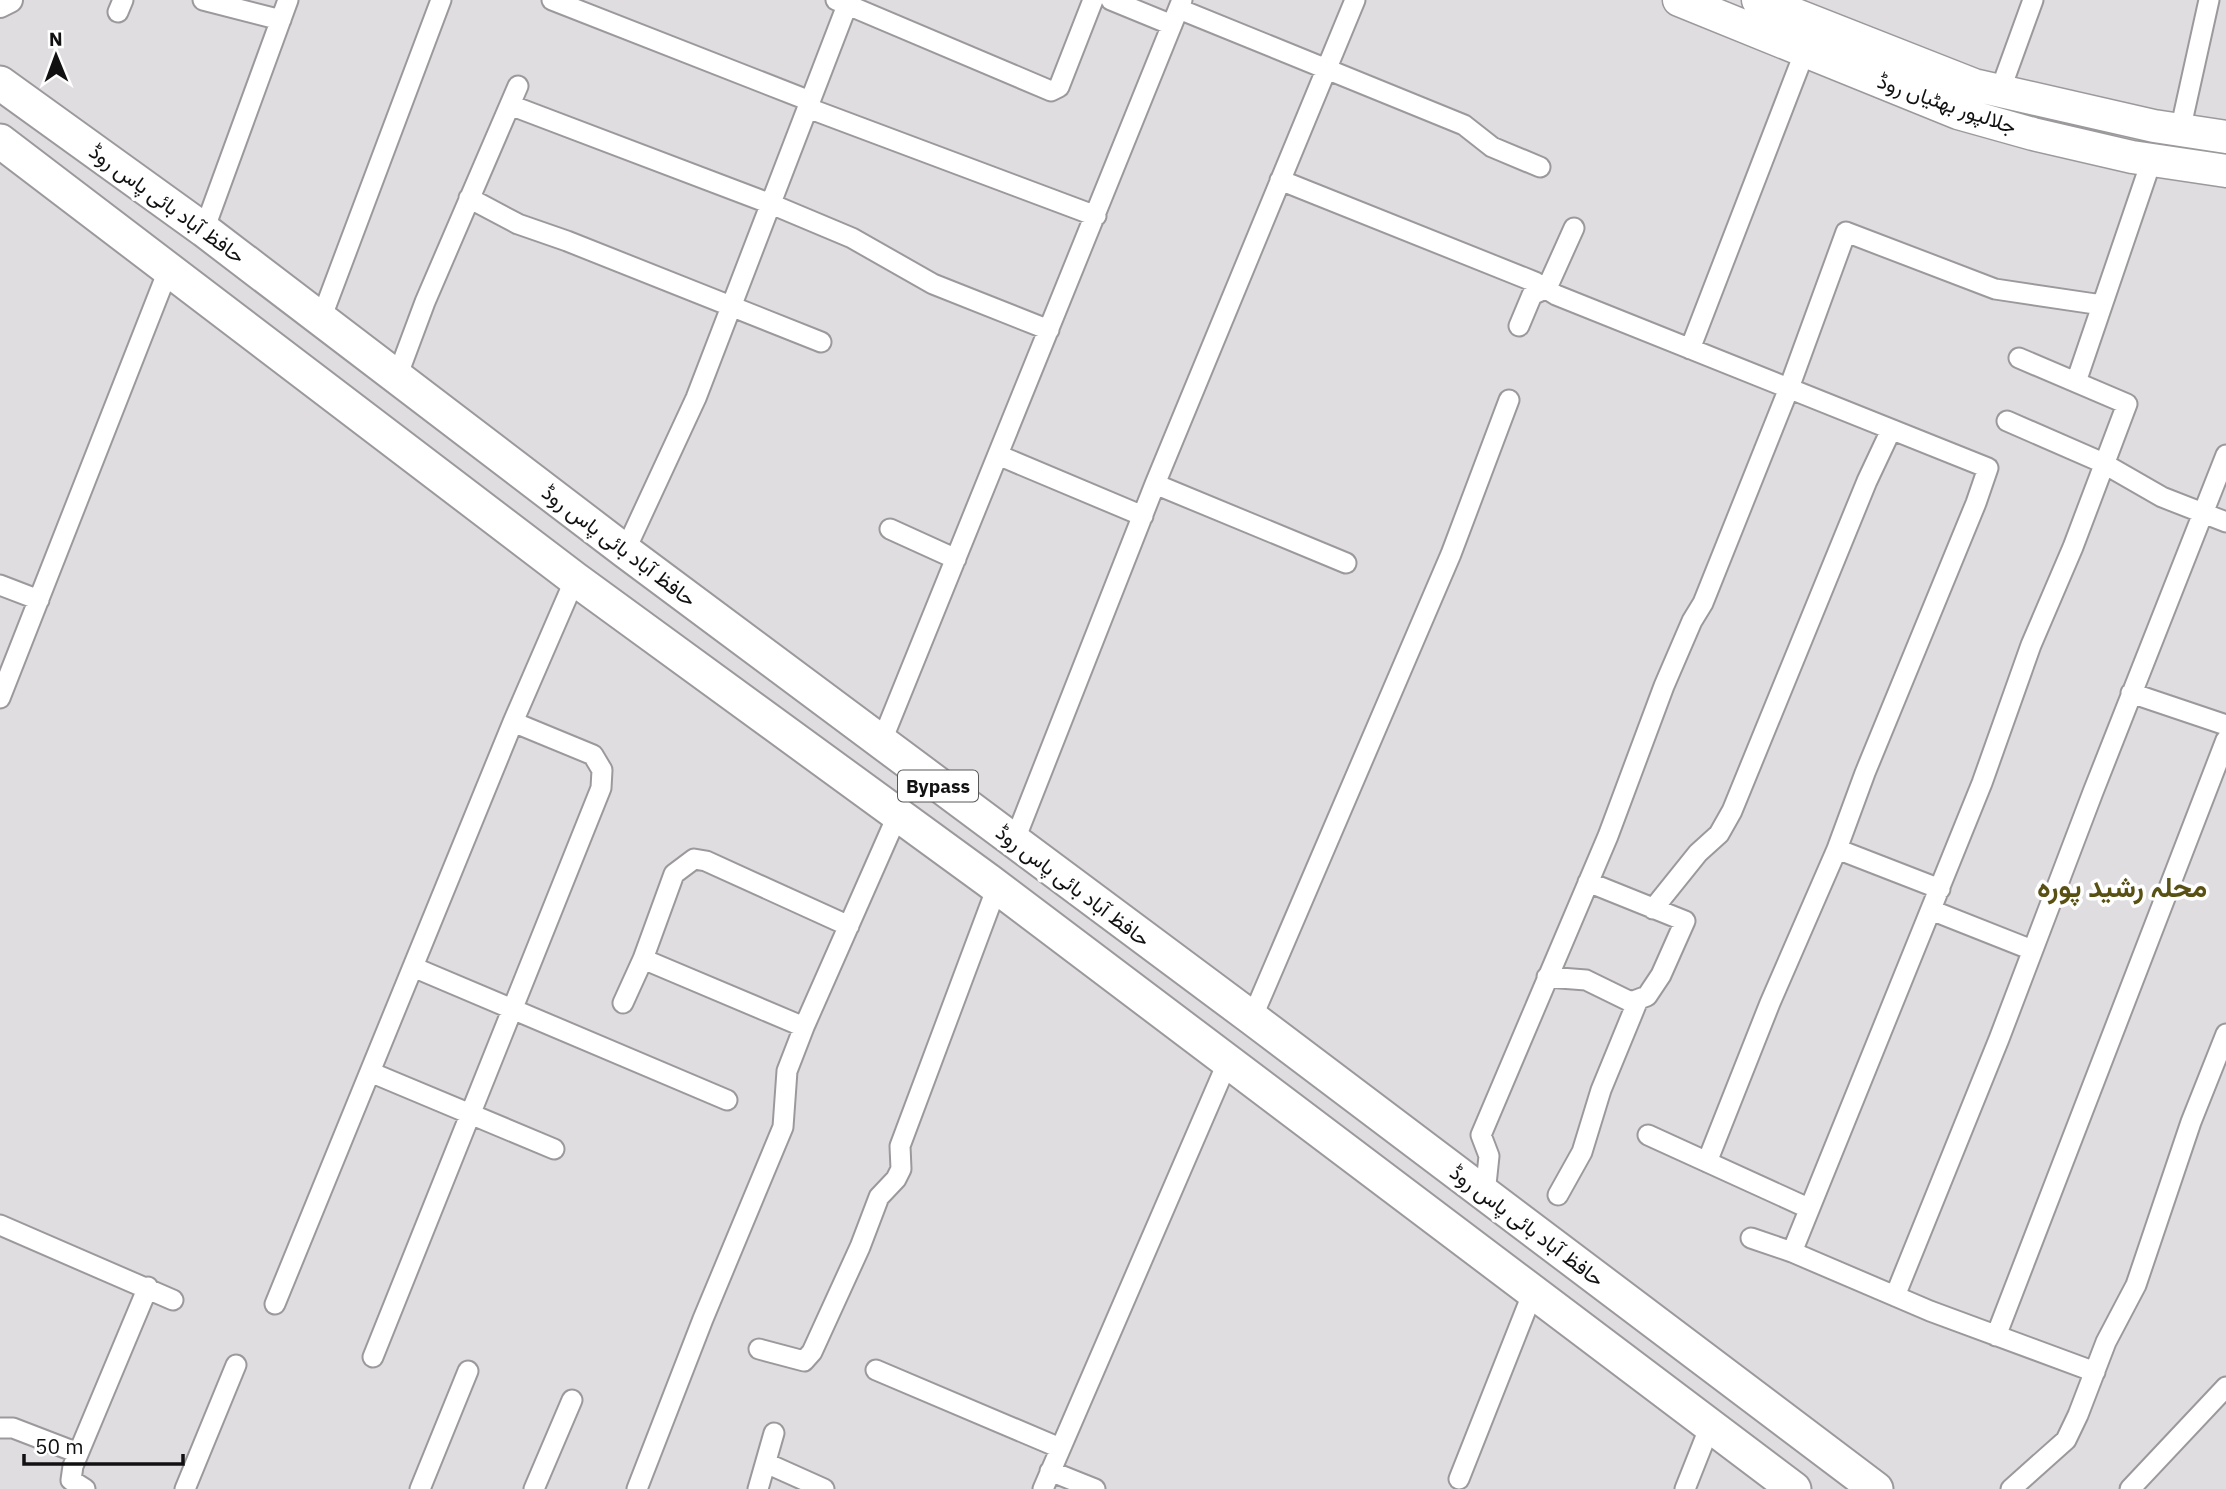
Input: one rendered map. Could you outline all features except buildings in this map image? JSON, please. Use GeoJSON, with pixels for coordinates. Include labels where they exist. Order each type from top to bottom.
{"type":"FeatureCollection","features":[{"type":"Feature","properties":{"kind":"highway","name":"حافظ آباد بائی پاس روڈ"},"geometry":{"type":"LineString","coordinates":[[0,83],[204,230],[625,551],[1252,1018],[1876,1489]]}},
{"type":"Feature","properties":{"kind":"highway","name":"Bypass"},"geometry":{"type":"LineString","coordinates":[[0,141],[575,579],[997,887],[1794,1489]]}},
{"type":"Feature","properties":{"kind":"main road","name":"جلالپور بھٹیاں روڈ"},"geometry":{"type":"LineString","coordinates":[[1679,0],[1958,113],[2044,137],[2152,159],[2226,170]]}},
{"type":"Feature","properties":{"kind":"main road","name":"جلالپور بھٹیاں روڈ"},"geometry":{"type":"LineString","coordinates":[[1758,0],[1973,85],[2180,131],[2226,137]]}},
{"type":"Feature","properties":{"kind":"street"},"geometry":{"type":"LineString","coordinates":[[0,5],[10,0]]}},
{"type":"Feature","properties":{"kind":"street"},"geometry":{"type":"LineString","coordinates":[[203,0],[281,20]]}},
{"type":"Feature","properties":{"kind":"street"},"geometry":{"type":"LineString","coordinates":[[204,230],[288,0]]}},
{"type":"Feature","properties":{"kind":"street"},"geometry":{"type":"LineString","coordinates":[[321,319],[441,0]]}},
{"type":"Feature","properties":{"kind":"street"},"geometry":{"type":"LineString","coordinates":[[552,0],[809,105],[1096,216]]}},
{"type":"Feature","properties":{"kind":"street"},"geometry":{"type":"LineString","coordinates":[[625,551],[696,398],[809,105],[844,2],[1051,91],[1059,87],[1093,0]]}},
{"type":"Feature","properties":{"kind":"street"},"geometry":{"type":"LineString","coordinates":[[1111,0],[1177,11],[1326,69],[1464,125],[1492,147],[1540,167]]}},
{"type":"Feature","properties":{"kind":"street"},"geometry":{"type":"LineString","coordinates":[[1014,842],[1155,484],[1355,0]]}},
{"type":"Feature","properties":{"kind":"street"},"geometry":{"type":"LineString","coordinates":[[2000,91],[2032,0]]}},
{"type":"Feature","properties":{"kind":"street"},"geometry":{"type":"LineString","coordinates":[[2180,131],[2209,0]]}},
{"type":"Feature","properties":{"kind":"street"},"geometry":{"type":"LineString","coordinates":[[881,743],[1177,11]]}},
{"type":"Feature","properties":{"kind":"street"},"geometry":{"type":"LineString","coordinates":[[1690,349],[1805,51]]}},
{"type":"Feature","properties":{"kind":"street"},"geometry":{"type":"LineString","coordinates":[[397,377],[425,302],[518,86]]}},
{"type":"Feature","properties":{"kind":"street"},"geometry":{"type":"LineString","coordinates":[[510,105],[771,204],[852,239],[933,284],[1049,330]]}},
{"type":"Feature","properties":{"kind":"street"},"geometry":{"type":"LineString","coordinates":[[2076,382],[2152,159]]}},
{"type":"Feature","properties":{"kind":"street"},"geometry":{"type":"LineString","coordinates":[[1280,180],[1547,288],[1556,295],[1988,468],[1836,849],[1770,1003],[1707,1162]]}},
{"type":"Feature","properties":{"kind":"street"},"geometry":{"type":"LineString","coordinates":[[469,198],[519,224],[821,342]]}},
{"type":"Feature","properties":{"kind":"street"},"geometry":{"type":"LineString","coordinates":[[1519,326],[1532,295],[1547,288],[1574,228]]}},
{"type":"Feature","properties":{"kind":"street"},"geometry":{"type":"LineString","coordinates":[[1485,1194],[1489,1156],[1480,1135],[1608,836],[1664,686],[1692,621],[1703,604],[1846,232],[1995,289],[2102,305]]}},
{"type":"Feature","properties":{"kind":"street"},"geometry":{"type":"LineString","coordinates":[[0,698],[169,268]]}},
{"type":"Feature","properties":{"kind":"street"},"geometry":{"type":"LineString","coordinates":[[1792,1252],[1982,783],[2031,645],[2073,547],[2127,404],[2018,358]]}},
{"type":"Feature","properties":{"kind":"street"},"geometry":{"type":"LineString","coordinates":[[1252,1018],[1451,554],[1508,400]]}},
{"type":"Feature","properties":{"kind":"street"},"geometry":{"type":"LineString","coordinates":[[2007,421],[2105,464],[2162,497],[2226,522]]}},
{"type":"Feature","properties":{"kind":"street"},"geometry":{"type":"LineString","coordinates":[[1653,909],[1698,853],[1719,834],[1732,811],[1867,481],[1891,430]]}},
{"type":"Feature","properties":{"kind":"street"},"geometry":{"type":"LineString","coordinates":[[1895,1296],[1994,1052],[2226,455]]}},
{"type":"Feature","properties":{"kind":"street"},"geometry":{"type":"LineString","coordinates":[[998,456],[1143,516]]}},
{"type":"Feature","properties":{"kind":"street"},"geometry":{"type":"LineString","coordinates":[[1155,484],[1346,562]]}},
{"type":"Feature","properties":{"kind":"street"},"geometry":{"type":"LineString","coordinates":[[890,529],[956,559]]}},
{"type":"Feature","properties":{"kind":"street"},"geometry":{"type":"LineString","coordinates":[[275,1304],[513,722],[575,579]]}},
{"type":"Feature","properties":{"kind":"street"},"geometry":{"type":"LineString","coordinates":[[0,585],[39,600]]}},
{"type":"Feature","properties":{"kind":"street"},"geometry":{"type":"LineString","coordinates":[[2132,693],[2226,726]]}},
{"type":"Feature","properties":{"kind":"street"},"geometry":{"type":"LineString","coordinates":[[373,1357],[601,788],[602,770],[593,755],[513,722]]}},
{"type":"Feature","properties":{"kind":"street"},"geometry":{"type":"LineString","coordinates":[[1996,1336],[2226,740]]}},
{"type":"Feature","properties":{"kind":"street"},"geometry":{"type":"LineString","coordinates":[[636,1489],[783,1127],[788,1071],[804,1027],[898,814]]}},
{"type":"Feature","properties":{"kind":"street"},"geometry":{"type":"LineString","coordinates":[[1836,849],[1940,889]]}},
{"type":"Feature","properties":{"kind":"street"},"geometry":{"type":"LineString","coordinates":[[623,1003],[674,874],[694,859],[706,861],[849,926]]}},
{"type":"Feature","properties":{"kind":"street"},"geometry":{"type":"LineString","coordinates":[[1547,977],[1586,980],[1631,1002],[1638,1000],[1647,996],[1661,975],[1685,921],[1588,883]]}},
{"type":"Feature","properties":{"kind":"street"},"geometry":{"type":"LineString","coordinates":[[759,1349],[804,1361],[813,1352],[860,1247],[879,1197],[896,1179],[901,1169],[900,1146],[997,887]]}},
{"type":"Feature","properties":{"kind":"street"},"geometry":{"type":"LineString","coordinates":[[1931,910],[2032,950]]}},
{"type":"Feature","properties":{"kind":"street"},"geometry":{"type":"LineString","coordinates":[[643,958],[804,1027]]}},
{"type":"Feature","properties":{"kind":"street"},"geometry":{"type":"LineString","coordinates":[[413,967],[727,1100]]}},
{"type":"Feature","properties":{"kind":"street"},"geometry":{"type":"LineString","coordinates":[[1558,1195],[1582,1152],[1601,1090],[1638,1000]]}},
{"type":"Feature","properties":{"kind":"street"},"geometry":{"type":"LineString","coordinates":[[2011,1489],[2066,1440],[2106,1342],[2136,1285],[2191,1122],[2226,1034]]}},
{"type":"Feature","properties":{"kind":"street"},"geometry":{"type":"LineString","coordinates":[[1095,1489],[1047,1480],[1228,1061]]}},
{"type":"Feature","properties":{"kind":"street"},"geometry":{"type":"LineString","coordinates":[[370,1072],[554,1149]]}},
{"type":"Feature","properties":{"kind":"street"},"geometry":{"type":"LineString","coordinates":[[1648,1135],[1808,1208]]}},
{"type":"Feature","properties":{"kind":"street"},"geometry":{"type":"LineString","coordinates":[[0,1226],[148,1287],[173,1300]]}},
{"type":"Feature","properties":{"kind":"street"},"geometry":{"type":"LineString","coordinates":[[1751,1238],[1792,1252],[1996,1336],[2095,1372]]}},
{"type":"Feature","properties":{"kind":"street"},"geometry":{"type":"LineString","coordinates":[[85,1489],[71,1480],[73,1466],[148,1287]]}},
{"type":"Feature","properties":{"kind":"street"},"geometry":{"type":"LineString","coordinates":[[1459,1479],[1533,1292]]}},
{"type":"Feature","properties":{"kind":"street"},"geometry":{"type":"LineString","coordinates":[[185,1489],[236,1364]]}},
{"type":"Feature","properties":{"kind":"street"},"geometry":{"type":"LineString","coordinates":[[876,1370],[1060,1448]]}},
{"type":"Feature","properties":{"kind":"street"},"geometry":{"type":"LineString","coordinates":[[420,1489],[468,1371]]}},
{"type":"Feature","properties":{"kind":"street"},"geometry":{"type":"LineString","coordinates":[[2130,1489],[2226,1387]]}},
{"type":"Feature","properties":{"kind":"street"},"geometry":{"type":"LineString","coordinates":[[534,1489],[572,1400]]}},
{"type":"Feature","properties":{"kind":"street"},"geometry":{"type":"LineString","coordinates":[[1685,1489],[1710,1426]]}},
{"type":"Feature","properties":{"kind":"street"},"geometry":{"type":"LineString","coordinates":[[0,1428],[13,1428],[78,1453]]}},
{"type":"Feature","properties":{"kind":"street"},"geometry":{"type":"LineString","coordinates":[[758,1489],[774,1433]]}},
{"type":"Feature","properties":{"kind":"street"},"geometry":{"type":"LineString","coordinates":[[766,1463],[824,1489]]}},
{"type":"Feature","properties":{"kind":"district","name":"محلہ رشید پورہ"},"geometry":{"type":"Point","coordinates":[2122,887]}}]}
